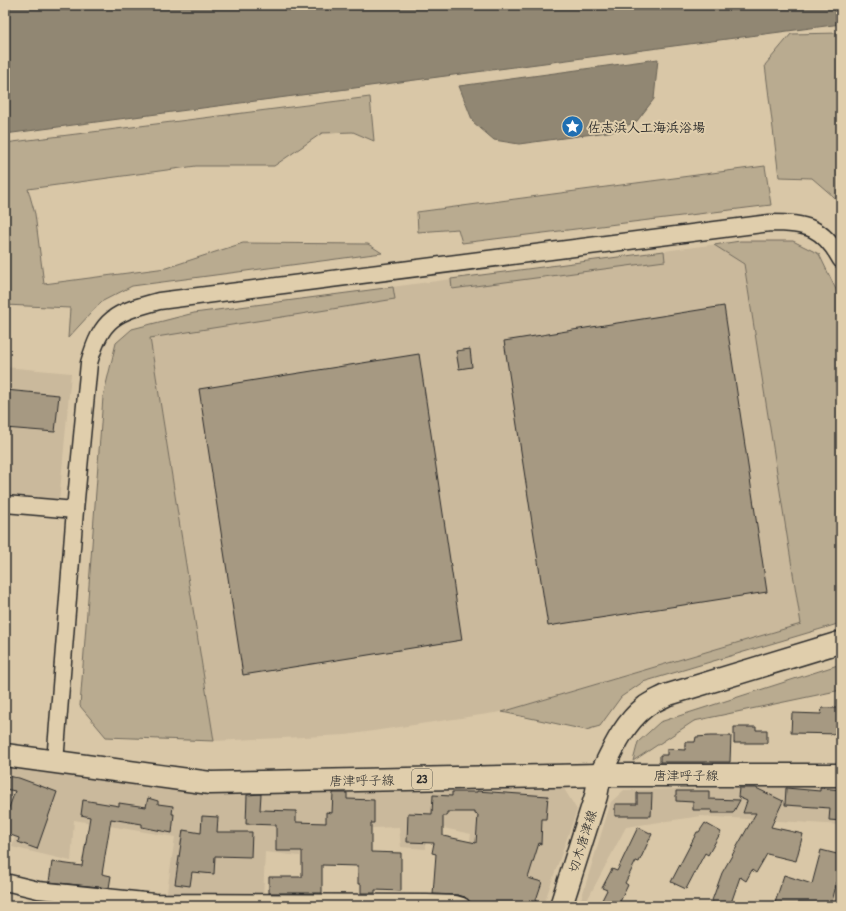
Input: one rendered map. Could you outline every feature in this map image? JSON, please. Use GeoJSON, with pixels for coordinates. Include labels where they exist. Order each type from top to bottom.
{"type":"FeatureCollection","features":[{"type":"Feature","properties":{"kind":"main road","name":"唐津呼子線"},"geometry":{"type":"LineString","coordinates":[[5,755],[210,783],[600,775],[841,775]]}},
{"type":"Feature","properties":{"kind":"main road","name":"切木唐津線"},"geometry":{"type":"LineString","coordinates":[[561,906],[596,796],[600,775]]}},
{"type":"Feature","properties":{"kind":"street"},"geometry":{"type":"LineString","coordinates":[[55,762],[75,510],[89,363],[94,343],[102,328],[115,316],[130,309],[159,301],[770,223],[797,223],[817,231],[833,245],[841,260]]}},
{"type":"Feature","properties":{"kind":"street"},"geometry":{"type":"LineString","coordinates":[[5,504],[75,510]]}},
{"type":"Feature","properties":{"kind":"street"},"geometry":{"type":"LineString","coordinates":[[600,775],[614,746],[627,726],[645,707],[667,696],[841,642]]}},
{"type":"Feature","properties":{"kind":"street"},"geometry":{"type":"LineString","coordinates":[[5,882],[38,890],[154,902],[427,903],[455,904],[462,906]]}},
{"type":"Feature","properties":{"kind":"shaded area"},"geometry":{"type":"Polygon","coordinates":[[[5,5],[841,5],[841,24],[5,134],[5,5]]]}},
{"type":"Feature","properties":{"kind":"shaded area"},"geometry":{"type":"Polygon","coordinates":[[[841,33],[841,203],[812,178],[779,177],[765,65],[791,34],[841,33]]]}},
{"type":"Feature","properties":{"kind":"shaded area"},"geometry":{"type":"Polygon","coordinates":[[[658,59],[654,99],[637,121],[615,131],[519,144],[494,140],[473,122],[459,86],[658,59]]]}},
{"type":"Feature","properties":{"kind":"shaded area"},"geometry":{"type":"Polygon","coordinates":[[[370,97],[374,141],[353,132],[322,133],[274,166],[196,166],[28,189],[35,214],[44,284],[166,268],[243,243],[368,244],[382,253],[132,286],[101,302],[68,338],[70,308],[5,305],[5,143],[370,97]]]}},
{"type":"Feature","properties":{"kind":"shaded area"},"geometry":{"type":"Polygon","coordinates":[[[765,166],[771,205],[462,243],[458,229],[418,232],[417,212],[765,166]]]}},
{"type":"Feature","properties":{"kind":"shaded area"},"geometry":{"type":"Polygon","coordinates":[[[740,241],[801,624],[501,712],[346,735],[214,741],[148,324],[194,313],[740,241]]]}},
{"type":"Feature","properties":{"kind":"shaded area"},"geometry":{"type":"Polygon","coordinates":[[[740,241],[793,241],[819,254],[841,300],[841,623],[643,682],[621,697],[600,726],[586,730],[502,712],[801,624],[744,264],[714,245],[740,241]]]}},
{"type":"Feature","properties":{"kind":"shaded area"},"geometry":{"type":"Polygon","coordinates":[[[664,251],[665,261],[452,289],[451,279],[664,251]]]}},
{"type":"Feature","properties":{"kind":"shaded area"},"geometry":{"type":"Polygon","coordinates":[[[393,287],[395,299],[150,338],[214,741],[106,737],[80,706],[103,397],[116,343],[132,329],[194,313],[393,287]]]}},
{"type":"Feature","properties":{"kind":"shaded area"},"geometry":{"type":"Polygon","coordinates":[[[5,367],[71,373],[59,502],[5,497],[5,367]]]}},
{"type":"Feature","properties":{"kind":"shaded area"},"geometry":{"type":"Polygon","coordinates":[[[841,664],[841,690],[694,721],[633,761],[638,742],[660,722],[841,664]]]}},
{"type":"Feature","properties":{"kind":"shaded area"},"geometry":{"type":"Polygon","coordinates":[[[5,765],[150,788],[206,792],[563,787],[577,810],[543,906],[475,906],[459,901],[471,834],[425,824],[426,849],[401,847],[399,827],[348,829],[301,850],[300,856],[265,852],[263,900],[166,899],[175,837],[74,820],[71,861],[12,847],[21,816],[5,812],[5,765]]]}},
{"type":"Feature","properties":{"kind":"shaded area"},"geometry":{"type":"Polygon","coordinates":[[[841,786],[841,825],[701,816],[626,827],[584,906],[579,906],[611,802],[624,790],[841,786]]]}},
{"type":"Feature","properties":{"kind":"building"},"geometry":{"type":"Polygon","coordinates":[[[724,306],[767,592],[548,626],[504,341],[724,306]]]}},
{"type":"Feature","properties":{"kind":"building"},"geometry":{"type":"Polygon","coordinates":[[[470,349],[472,367],[459,369],[456,351],[470,349]]]}},
{"type":"Feature","properties":{"kind":"building"},"geometry":{"type":"Polygon","coordinates":[[[419,354],[462,640],[243,675],[199,389],[419,354]]]}},
{"type":"Feature","properties":{"kind":"building"},"geometry":{"type":"Polygon","coordinates":[[[5,390],[59,395],[55,432],[5,428],[5,390]]]}},
{"type":"Feature","properties":{"kind":"building"},"geometry":{"type":"Polygon","coordinates":[[[822,708],[841,708],[841,734],[791,733],[792,713],[821,714],[822,708]]]}},
{"type":"Feature","properties":{"kind":"building"},"geometry":{"type":"Polygon","coordinates":[[[734,727],[756,727],[756,730],[767,730],[767,743],[734,743],[734,727]]]}},
{"type":"Feature","properties":{"kind":"building"},"geometry":{"type":"Polygon","coordinates":[[[731,736],[730,762],[660,762],[660,755],[667,755],[667,749],[685,750],[685,742],[695,742],[696,737],[731,736]]]}},
{"type":"Feature","properties":{"kind":"building"},"geometry":{"type":"Polygon","coordinates":[[[5,776],[19,778],[57,792],[37,849],[18,842],[19,838],[5,833],[5,819],[15,791],[5,789],[5,776]]]}},
{"type":"Feature","properties":{"kind":"building"},"geometry":{"type":"Polygon","coordinates":[[[739,788],[756,788],[783,801],[771,827],[803,834],[796,861],[767,854],[756,873],[752,870],[746,881],[740,877],[730,906],[710,906],[722,873],[756,813],[743,813],[747,801],[738,797],[739,788]]]}},
{"type":"Feature","properties":{"kind":"building"},"geometry":{"type":"Polygon","coordinates":[[[786,788],[820,791],[820,788],[841,790],[841,821],[829,820],[830,808],[785,805],[786,788]]]}},
{"type":"Feature","properties":{"kind":"building"},"geometry":{"type":"Polygon","coordinates":[[[676,791],[709,791],[709,799],[740,800],[733,813],[711,813],[712,810],[693,810],[693,802],[676,801],[676,791]]]}},
{"type":"Feature","properties":{"kind":"building"},"geometry":{"type":"Polygon","coordinates":[[[452,792],[548,796],[546,819],[542,819],[541,844],[539,843],[528,878],[542,882],[534,906],[485,906],[470,902],[465,897],[458,895],[433,894],[436,854],[432,853],[434,843],[407,842],[408,813],[432,814],[433,795],[452,796],[452,792]],[[447,812],[447,816],[443,816],[443,836],[476,843],[478,815],[475,814],[475,812],[447,812]]]}},
{"type":"Feature","properties":{"kind":"building"},"geometry":{"type":"Polygon","coordinates":[[[333,793],[347,793],[347,799],[374,800],[374,823],[371,823],[371,852],[401,853],[401,891],[375,890],[375,893],[361,893],[361,884],[358,884],[358,866],[322,865],[322,893],[269,893],[269,877],[302,877],[302,851],[276,851],[276,825],[246,824],[247,795],[261,794],[260,810],[296,811],[296,822],[326,823],[326,812],[332,813],[333,793]]]}},
{"type":"Feature","properties":{"kind":"building"},"geometry":{"type":"Polygon","coordinates":[[[637,793],[652,793],[651,816],[615,816],[615,804],[637,804],[637,793]]]}},
{"type":"Feature","properties":{"kind":"building"},"geometry":{"type":"Polygon","coordinates":[[[148,798],[158,801],[158,804],[173,806],[172,814],[174,814],[172,833],[142,827],[142,824],[111,819],[102,874],[111,876],[109,888],[49,882],[52,862],[82,866],[90,817],[81,815],[83,800],[119,806],[119,803],[146,807],[148,798]]]}},
{"type":"Feature","properties":{"kind":"building"},"geometry":{"type":"Polygon","coordinates":[[[202,816],[218,817],[217,832],[252,832],[251,857],[215,856],[214,874],[192,872],[190,886],[175,884],[183,830],[201,833],[202,816]]]}},
{"type":"Feature","properties":{"kind":"building"},"geometry":{"type":"Polygon","coordinates":[[[705,823],[721,832],[708,855],[705,853],[686,889],[671,882],[697,832],[699,832],[705,823]]]}},
{"type":"Feature","properties":{"kind":"building"},"geometry":{"type":"Polygon","coordinates":[[[638,827],[652,834],[639,862],[636,861],[625,883],[628,885],[618,906],[599,906],[607,890],[602,888],[612,869],[617,871],[638,827]]]}},
{"type":"Feature","properties":{"kind":"building"},"geometry":{"type":"Polygon","coordinates":[[[821,850],[841,855],[841,873],[839,873],[831,906],[774,906],[784,875],[812,884],[821,850]]]}},
{"type":"Feature","properties":{"kind":"place","name":"佐志浜人工海浜浴場"},"geometry":{"type":"Point","coordinates":[572,127]}}]}
